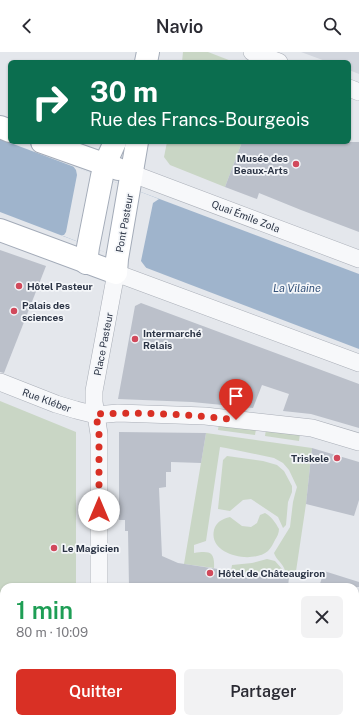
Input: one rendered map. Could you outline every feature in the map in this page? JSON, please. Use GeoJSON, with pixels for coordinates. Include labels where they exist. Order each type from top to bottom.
{"type":"FeatureCollection","features":[{"type":"Feature","properties":{"kind":"main road"},"geometry":{"type":"LineString","coordinates":[[46,144],[104,170],[132,180]]}},
{"type":"Feature","properties":{"kind":"main road"},"geometry":{"type":"LineString","coordinates":[[87,255],[104,170],[114,144]]}},
{"type":"Feature","properties":{"kind":"main road","name":"Pont Pasteur"},"geometry":{"type":"LineString","coordinates":[[117,266],[137,144]]}},
{"type":"Feature","properties":{"kind":"main road"},"geometry":{"type":"LineString","coordinates":[[0,230],[87,255],[117,266]]}},
{"type":"Feature","properties":{"kind":"street"},"geometry":{"type":"LineString","coordinates":[[252,52],[274,60]]}},
{"type":"Feature","properties":{"kind":"street","name":"Quai Émile Zola"},"geometry":{"type":"LineString","coordinates":[[132,180],[359,259]]}},
{"type":"Feature","properties":{"kind":"street"},"geometry":{"type":"LineString","coordinates":[[117,266],[359,363]]}},
{"type":"Feature","properties":{"kind":"street","name":"Place Pasteur"},"geometry":{"type":"LineString","coordinates":[[99,583],[99,434],[94,391],[117,266]]}},
{"type":"Feature","properties":{"kind":"street","name":"Rue Kléber"},"geometry":{"type":"LineString","coordinates":[[0,382],[56,404],[96,414],[118,413],[206,416],[312,428],[359,442]]}},
{"type":"Feature","properties":{"kind":"shaded area"},"geometry":{"type":"Polygon","coordinates":[[[301,52],[359,52],[359,74],[351,71],[351,60],[323,60],[301,52]]]}},
{"type":"Feature","properties":{"kind":"green space"},"geometry":{"type":"Polygon","coordinates":[[[183,52],[208,52],[229,60],[182,60],[183,52]]]}},
{"type":"Feature","properties":{"kind":"green space"},"geometry":{"type":"Polygon","coordinates":[[[167,144],[241,144],[225,187],[170,165],[164,157],[167,144]]]}},
{"type":"Feature","properties":{"kind":"green space"},"geometry":{"type":"Polygon","coordinates":[[[0,401],[76,432],[76,583],[0,583],[0,401]]]}},
{"type":"Feature","properties":{"kind":"green space"},"geometry":{"type":"Polygon","coordinates":[[[219,423],[256,429],[255,435],[218,430],[219,423]]]}},
{"type":"Feature","properties":{"kind":"green space"},"geometry":{"type":"Polygon","coordinates":[[[266,429],[300,434],[299,441],[265,436],[266,429]]]}},
{"type":"Feature","properties":{"kind":"green space"},"geometry":{"type":"Polygon","coordinates":[[[206,433],[312,448],[306,504],[295,578],[286,577],[285,569],[274,553],[290,527],[293,502],[297,487],[289,470],[283,463],[274,458],[220,447],[206,541],[194,545],[194,553],[207,552],[212,555],[214,568],[184,564],[206,433]]]}},
{"type":"Feature","properties":{"kind":"green space"},"geometry":{"type":"Polygon","coordinates":[[[227,456],[263,461],[277,465],[284,471],[292,486],[292,492],[288,502],[286,525],[283,528],[278,517],[251,499],[243,500],[230,511],[218,509],[223,460],[227,456]]]}},
{"type":"Feature","properties":{"kind":"green space"},"geometry":{"type":"Polygon","coordinates":[[[265,513],[270,516],[279,529],[272,546],[268,551],[261,555],[243,557],[233,555],[224,551],[218,546],[214,539],[214,530],[220,521],[230,517],[242,526],[251,527],[257,523],[260,515],[265,513]]]}},
{"type":"Feature","properties":{"kind":"green space"},"geometry":{"type":"Polygon","coordinates":[[[267,559],[275,561],[283,570],[282,576],[231,571],[232,565],[252,563],[267,559]]]}},
{"type":"Feature","properties":{"kind":"water","name":"La Vilaine"},"geometry":{"type":"Polygon","coordinates":[[[0,139],[8,142],[8,144],[13,144],[359,274],[359,349],[0,212],[0,139]]]}},
{"type":"Feature","properties":{"kind":"pier"},"geometry":{"type":"Polygon","coordinates":[[[73,166],[159,199],[153,203],[141,261],[147,269],[61,235],[64,235],[66,232],[77,175],[73,166]]]}},
{"type":"Feature","properties":{"kind":"building","name":"Musée des Beaux-Arts"},"geometry":{"type":"Polygon","coordinates":[[[351,142],[359,142],[359,232],[259,193],[257,199],[225,187],[241,144],[351,144],[351,142]]]}},
{"type":"Feature","properties":{"kind":"building","name":"Palais des sciences"},"geometry":{"type":"Polygon","coordinates":[[[0,250],[46,266],[4,373],[0,372],[0,250]]]}},
{"type":"Feature","properties":{"kind":"building"},"geometry":{"type":"Polygon","coordinates":[[[141,303],[359,384],[359,428],[311,414],[283,411],[289,394],[262,385],[253,408],[192,402],[118,399],[135,306],[141,303]]]}},
{"type":"Feature","properties":{"kind":"building"},"geometry":{"type":"Polygon","coordinates":[[[119,432],[206,433],[201,463],[171,462],[171,472],[166,472],[166,487],[159,488],[162,556],[178,563],[231,571],[289,577],[288,583],[129,583],[128,531],[125,531],[125,520],[119,520],[119,432]]]}},
{"type":"Feature","properties":{"kind":"building"},"geometry":{"type":"Polygon","coordinates":[[[312,448],[359,462],[359,500],[354,516],[306,504],[312,448]]]}},
{"type":"Feature","properties":{"kind":"building"},"geometry":{"type":"Polygon","coordinates":[[[324,571],[359,582],[359,583],[320,583],[324,571]]]}},
{"type":"Feature","properties":{"kind":"place","name":"Musée des Beaux-Arts"},"geometry":{"type":"Point","coordinates":[296,164]}},
{"type":"Feature","properties":{"kind":"place","name":"Hôtel Pasteur"},"geometry":{"type":"Point","coordinates":[19,286]}},
{"type":"Feature","properties":{"kind":"place","name":"Palais des sciences"},"geometry":{"type":"Point","coordinates":[14,311]}},
{"type":"Feature","properties":{"kind":"place","name":"Intermarché Relais"},"geometry":{"type":"Point","coordinates":[135,339]}},
{"type":"Feature","properties":{"kind":"place","name":"Triskele"},"geometry":{"type":"Point","coordinates":[337,458]}},
{"type":"Feature","properties":{"kind":"place","name":"Le Magicien"},"geometry":{"type":"Point","coordinates":[54,548]}},
{"type":"Feature","properties":{"kind":"place","name":"Hôtel de Châteaugiron"},"geometry":{"type":"Point","coordinates":[210,573]}},
{"type":"Feature","properties":{"kind":"route"},"geometry":{"type":"LineString","coordinates":[[99,510],[99,434],[96,414],[118,413],[206,416],[236,420]]}}]}
